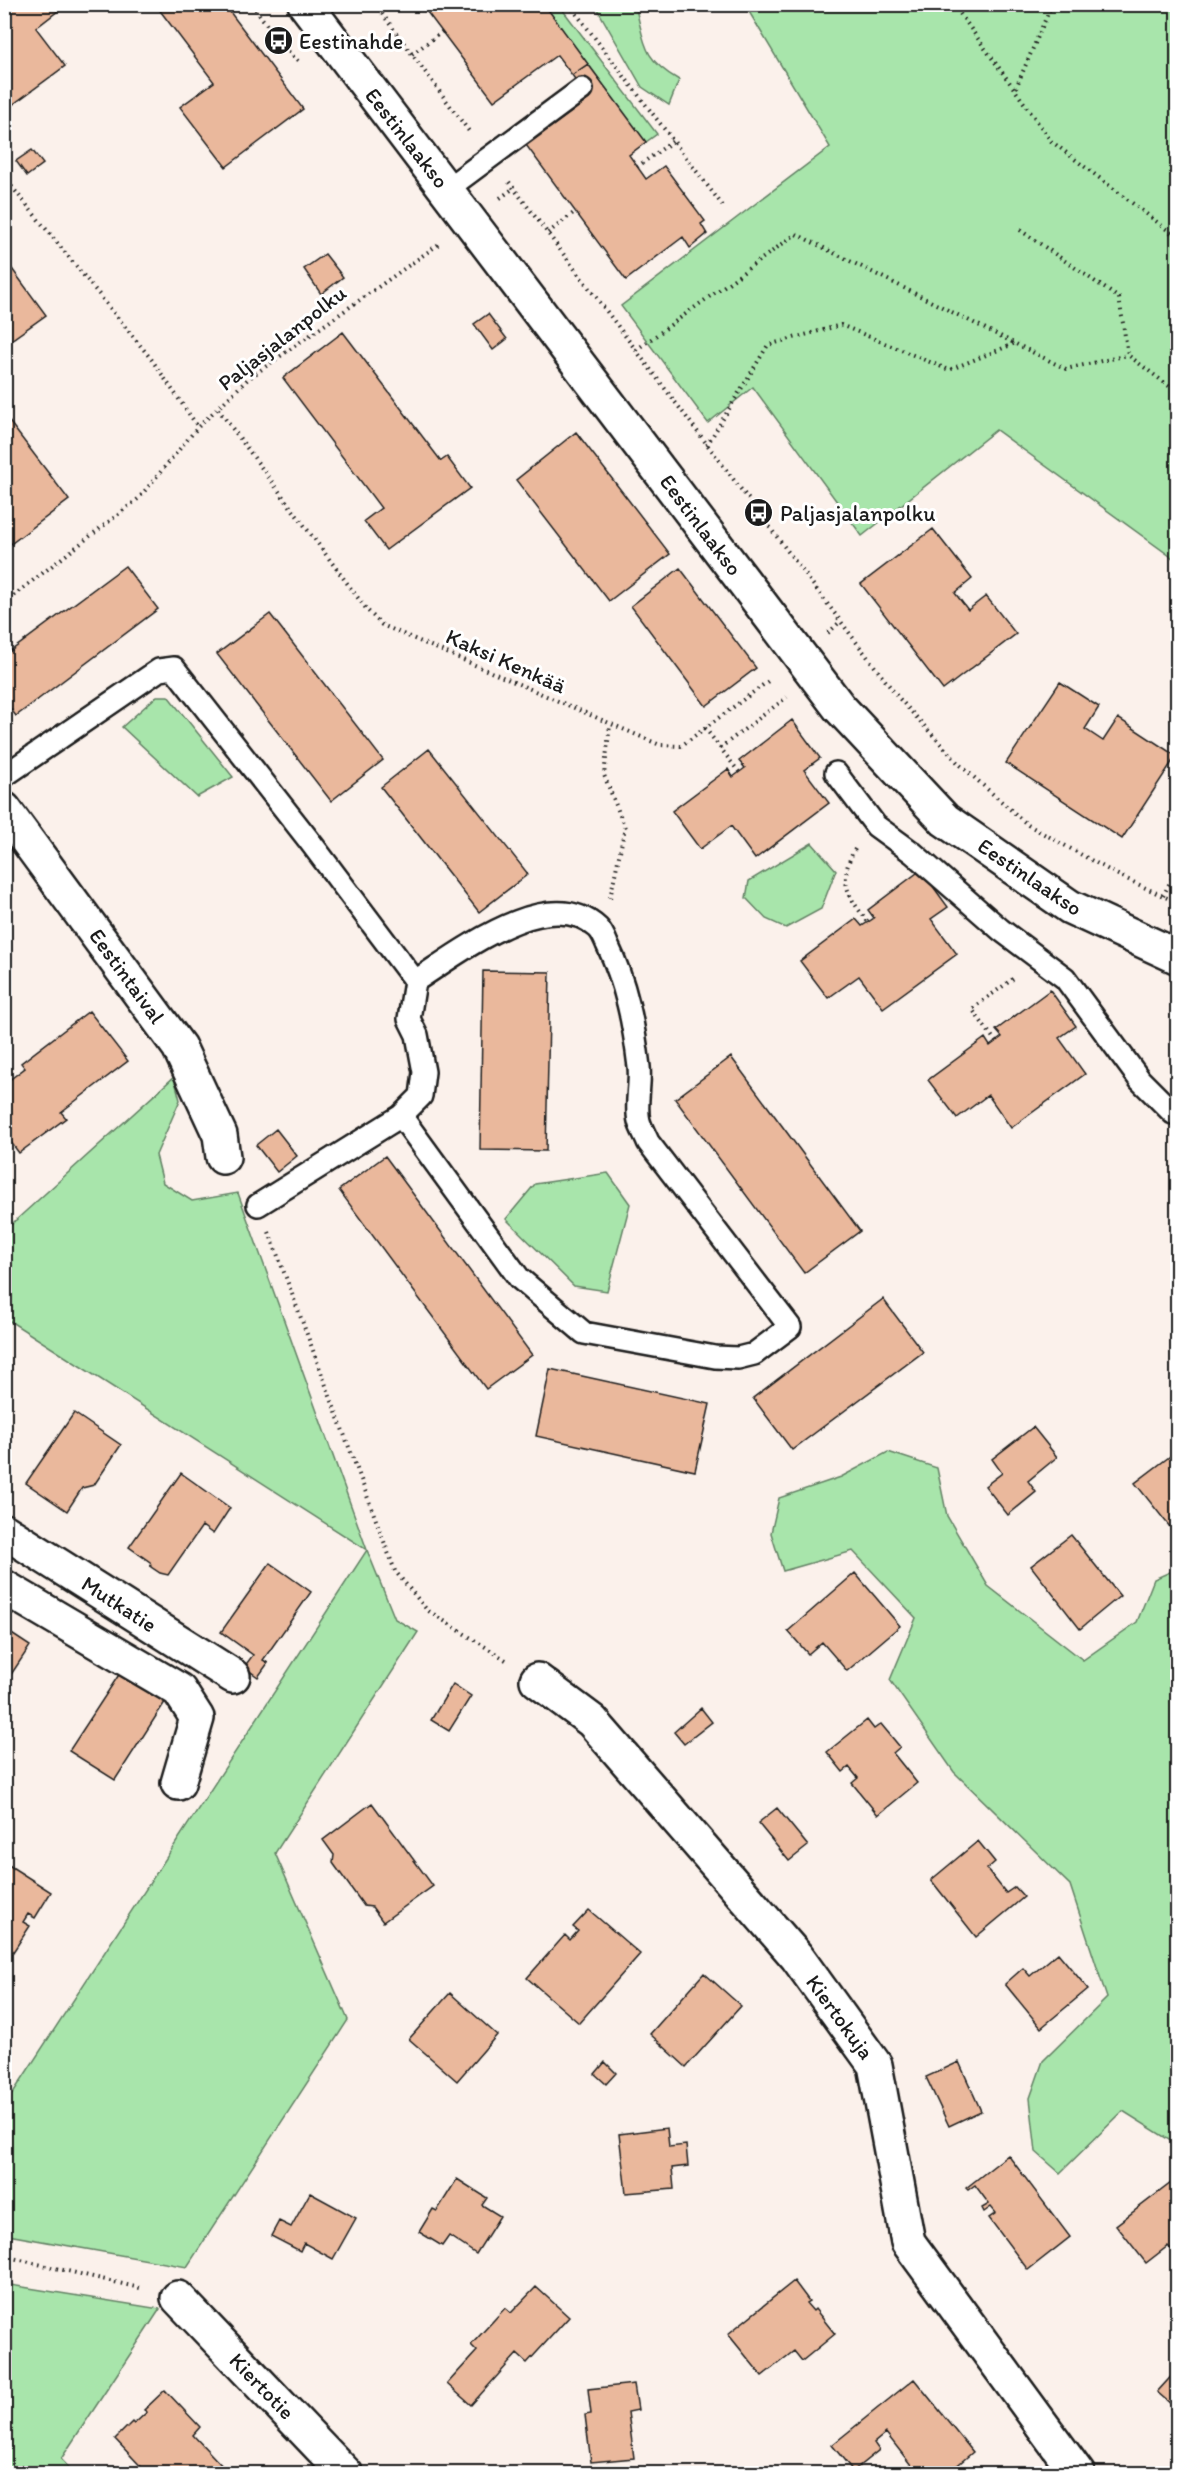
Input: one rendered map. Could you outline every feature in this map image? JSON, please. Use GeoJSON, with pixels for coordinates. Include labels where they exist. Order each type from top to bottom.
{"type":"FeatureCollection","features":[{"type":"Feature","properties":{"kind":"street","name":"Eestinlaakso"},"geometry":{"type":"LineString","coordinates":[[305,4],[839,707],[945,820],[1070,907],[1178,957]]}},
{"type":"Feature","properties":{"kind":"street","name":"Eestintaival"},"geometry":{"type":"LineString","coordinates":[[4,809],[179,1047],[220,1135],[223,1157]]}},
{"type":"Feature","properties":{"kind":"street","name":"Mutkatie"},"geometry":{"type":"LineString","coordinates":[[4,1531],[232,1676]]}},
{"type":"Feature","properties":{"kind":"street"},"geometry":{"type":"LineString","coordinates":[[4,1587],[179,1690],[197,1718],[178,1783]]}},
{"type":"Feature","properties":{"kind":"street","name":"Kiertokuja"},"geometry":{"type":"LineString","coordinates":[[537,1680],[592,1721],[797,1957],[875,2065],[908,2242],[1078,2474]]}},
{"type":"Feature","properties":{"kind":"street","name":"Kiertotie"},"geometry":{"type":"LineString","coordinates":[[178,2298],[346,2474]]}},
{"type":"Feature","properties":{"kind":"lane"},"geometry":{"type":"LineString","coordinates":[[447,189],[582,89]]}},
{"type":"Feature","properties":{"kind":"lane"},"geometry":{"type":"LineString","coordinates":[[4,776],[159,669],[174,668],[308,839],[415,981],[409,1019],[417,1035],[424,1072],[421,1096],[401,1116],[258,1205]]}},
{"type":"Feature","properties":{"kind":"lane"},"geometry":{"type":"LineString","coordinates":[[836,773],[876,826],[913,853],[1001,930],[1035,953],[1065,978],[1140,1080],[1173,1113]]}},
{"type":"Feature","properties":{"kind":"lane"},"geometry":{"type":"LineString","coordinates":[[401,1116],[519,1278],[584,1333],[715,1357],[738,1358],[754,1354],[790,1327],[648,1142],[639,1120],[640,1070],[630,1007],[615,960],[600,929],[577,915],[558,913],[527,917],[474,942],[415,981]]}},
{"type":"Feature","properties":{"kind":"path"},"geometry":{"type":"LineString","coordinates":[[375,4],[897,696],[960,765],[1028,825],[1116,874],[1178,903]]}},
{"type":"Feature","properties":{"kind":"path"},"geometry":{"type":"LineString","coordinates":[[569,4],[723,206]]}},
{"type":"Feature","properties":{"kind":"path"},"geometry":{"type":"LineString","coordinates":[[953,4],[1052,141],[1178,238]]}},
{"type":"Feature","properties":{"kind":"path"},"geometry":{"type":"LineString","coordinates":[[1015,90],[1052,4]]}},
{"type":"Feature","properties":{"kind":"path"},"geometry":{"type":"LineString","coordinates":[[412,54],[442,32]]}},
{"type":"Feature","properties":{"kind":"path"},"geometry":{"type":"LineString","coordinates":[[637,167],[674,141]]}},
{"type":"Feature","properties":{"kind":"path"},"geometry":{"type":"LineString","coordinates":[[4,177],[152,360],[198,427]]}},
{"type":"Feature","properties":{"kind":"path","name":"Paljasjalanpolku"},"geometry":{"type":"LineString","coordinates":[[4,603],[138,500],[198,427],[248,379],[513,188]]}},
{"type":"Feature","properties":{"kind":"path"},"geometry":{"type":"LineString","coordinates":[[548,233],[576,212]]}},
{"type":"Feature","properties":{"kind":"path"},"geometry":{"type":"LineString","coordinates":[[1020,230],[1119,298],[1128,355],[1178,393]]}},
{"type":"Feature","properties":{"kind":"path"},"geometry":{"type":"LineString","coordinates":[[636,350],[796,234],[1066,369],[1128,355]]}},
{"type":"Feature","properties":{"kind":"path"},"geometry":{"type":"LineString","coordinates":[[707,445],[768,345],[841,325],[950,370],[1016,343]]}},
{"type":"Feature","properties":{"kind":"path","name":"Kaksi Kenkää"},"geometry":{"type":"LineString","coordinates":[[218,409],[367,610],[382,625],[660,746],[681,746],[801,658],[841,621]]}},
{"type":"Feature","properties":{"kind":"path"},"geometry":{"type":"LineString","coordinates":[[720,747],[796,690]]}},
{"type":"Feature","properties":{"kind":"path"},"geometry":{"type":"LineString","coordinates":[[607,910],[625,828],[604,775],[610,725]]}},
{"type":"Feature","properties":{"kind":"path"},"geometry":{"type":"LineString","coordinates":[[705,728],[739,772]]}},
{"type":"Feature","properties":{"kind":"path"},"geometry":{"type":"LineString","coordinates":[[868,922],[848,896],[846,880],[850,858],[861,839],[876,826]]}},
{"type":"Feature","properties":{"kind":"path"},"geometry":{"type":"LineString","coordinates":[[1162,896],[1178,867]]}},
{"type":"Feature","properties":{"kind":"path"},"geometry":{"type":"LineString","coordinates":[[996,1042],[972,1009],[1014,978],[1035,953]]}},
{"type":"Feature","properties":{"kind":"path"},"geometry":{"type":"LineString","coordinates":[[258,1205],[395,1571],[427,1610],[537,1680]]}},
{"type":"Feature","properties":{"kind":"path"},"geometry":{"type":"LineString","coordinates":[[4,2256],[178,2298]]}},
{"type":"Feature","properties":{"kind":"green space"},"geometry":{"type":"Polygon","coordinates":[[[544,5],[559,5],[657,134],[646,142],[544,5]]]}},
{"type":"Feature","properties":{"kind":"green space"},"geometry":{"type":"Polygon","coordinates":[[[595,5],[635,5],[646,48],[658,64],[679,80],[669,105],[642,87],[595,5]]]}},
{"type":"Feature","properties":{"kind":"green space"},"geometry":{"type":"Polygon","coordinates":[[[745,5],[1177,5],[1177,561],[996,430],[862,536],[753,387],[708,423],[621,306],[830,147],[745,5]]]}},
{"type":"Feature","properties":{"kind":"green space"},"geometry":{"type":"Polygon","coordinates":[[[157,696],[168,696],[233,777],[197,797],[122,727],[157,696]]]}},
{"type":"Feature","properties":{"kind":"green space"},"geometry":{"type":"Polygon","coordinates":[[[812,843],[836,870],[821,909],[786,928],[766,919],[746,898],[749,881],[812,843]]]}},
{"type":"Feature","properties":{"kind":"green space"},"geometry":{"type":"Polygon","coordinates":[[[174,1077],[180,1100],[156,1155],[163,1183],[192,1201],[238,1193],[367,1550],[5,1318],[5,1230],[174,1077]]]}},
{"type":"Feature","properties":{"kind":"green space"},"geometry":{"type":"Polygon","coordinates":[[[608,1173],[630,1204],[607,1291],[574,1286],[506,1219],[535,1184],[608,1173]]]}},
{"type":"Feature","properties":{"kind":"green space"},"geometry":{"type":"Polygon","coordinates":[[[888,1452],[937,1468],[947,1516],[988,1586],[1083,1660],[1137,1622],[1154,1579],[1177,1569],[1177,2145],[1123,2111],[1060,2173],[1036,2152],[1030,2098],[1043,2061],[1107,1998],[1070,1885],[954,1772],[890,1680],[916,1618],[853,1551],[783,1571],[771,1533],[779,1498],[841,1477],[888,1452]]]}},
{"type":"Feature","properties":{"kind":"green space"},"geometry":{"type":"Polygon","coordinates":[[[367,1550],[395,1619],[418,1632],[275,1853],[348,2020],[187,2267],[8,2235],[4,2228],[5,2105],[367,1550]]]}},
{"type":"Feature","properties":{"kind":"green space"},"geometry":{"type":"Polygon","coordinates":[[[4,2284],[160,2309],[61,2459],[74,2473],[5,2473],[4,2284]]]}},
{"type":"Feature","properties":{"kind":"building"},"geometry":{"type":"Polygon","coordinates":[[[4,4],[67,4],[36,28],[65,66],[4,111],[4,4]]]}},
{"type":"Feature","properties":{"kind":"building"},"geometry":{"type":"Polygon","coordinates":[[[155,4],[224,4],[303,109],[226,167],[180,107],[214,82],[155,4]]]}},
{"type":"Feature","properties":{"kind":"building"},"geometry":{"type":"Polygon","coordinates":[[[421,4],[544,4],[588,64],[572,75],[557,55],[494,101],[421,4]]]}},
{"type":"Feature","properties":{"kind":"building"},"geometry":{"type":"Polygon","coordinates":[[[588,64],[646,142],[629,155],[646,179],[664,166],[705,221],[701,224],[707,234],[690,248],[683,237],[626,280],[526,145],[589,99],[572,75],[588,64]]]}},
{"type":"Feature","properties":{"kind":"building"},"geometry":{"type":"Polygon","coordinates":[[[32,150],[43,164],[27,176],[16,161],[32,150]]]}},
{"type":"Feature","properties":{"kind":"building"},"geometry":{"type":"Polygon","coordinates":[[[325,254],[343,277],[321,294],[304,269],[325,254]]]}},
{"type":"Feature","properties":{"kind":"building"},"geometry":{"type":"Polygon","coordinates":[[[4,258],[46,315],[4,345],[4,258]]]}},
{"type":"Feature","properties":{"kind":"building"},"geometry":{"type":"Polygon","coordinates":[[[488,314],[507,339],[493,350],[474,324],[488,314]]]}},
{"type":"Feature","properties":{"kind":"building"},"geometry":{"type":"Polygon","coordinates":[[[343,332],[441,461],[447,457],[470,488],[386,550],[364,521],[381,508],[283,378],[343,332]]]}},
{"type":"Feature","properties":{"kind":"building"},"geometry":{"type":"Polygon","coordinates":[[[8,420],[69,500],[4,549],[4,423],[8,420]]]}},
{"type":"Feature","properties":{"kind":"building"},"geometry":{"type":"Polygon","coordinates":[[[576,432],[670,554],[609,601],[516,480],[576,432]]]}},
{"type":"Feature","properties":{"kind":"building"},"geometry":{"type":"Polygon","coordinates":[[[933,529],[972,579],[955,593],[968,610],[986,596],[1016,634],[943,690],[861,584],[933,529]]]}},
{"type":"Feature","properties":{"kind":"building"},"geometry":{"type":"Polygon","coordinates":[[[125,566],[158,609],[16,716],[4,700],[4,656],[125,566]]]}},
{"type":"Feature","properties":{"kind":"building"},"geometry":{"type":"Polygon","coordinates":[[[680,568],[756,668],[706,706],[631,606],[680,568]]]}},
{"type":"Feature","properties":{"kind":"building"},"geometry":{"type":"Polygon","coordinates":[[[270,614],[383,760],[331,801],[217,654],[270,614]]]}},
{"type":"Feature","properties":{"kind":"building"},"geometry":{"type":"Polygon","coordinates":[[[1060,682],[1099,707],[1085,729],[1103,741],[1118,718],[1176,756],[1122,839],[1006,763],[1060,682]]]}},
{"type":"Feature","properties":{"kind":"building"},"geometry":{"type":"Polygon","coordinates":[[[792,720],[820,758],[804,770],[829,803],[755,859],[731,826],[700,849],[672,811],[728,769],[733,777],[745,768],[739,761],[792,720]]]}},
{"type":"Feature","properties":{"kind":"building"},"geometry":{"type":"Polygon","coordinates":[[[429,749],[528,874],[479,912],[381,787],[429,749]]]}},
{"type":"Feature","properties":{"kind":"building"},"geometry":{"type":"Polygon","coordinates":[[[921,870],[948,907],[931,919],[957,954],[883,1008],[859,976],[828,998],[800,961],[856,919],[862,926],[874,918],[868,910],[921,870]]]}},
{"type":"Feature","properties":{"kind":"building"},"geometry":{"type":"Polygon","coordinates":[[[483,971],[550,972],[546,1151],[480,1150],[483,971]]]}},
{"type":"Feature","properties":{"kind":"building"},"geometry":{"type":"Polygon","coordinates":[[[1050,990],[1076,1026],[1059,1038],[1085,1074],[1011,1128],[988,1095],[957,1118],[928,1080],[985,1038],[990,1046],[1002,1037],[996,1030],[1050,990]]]}},
{"type":"Feature","properties":{"kind":"building"},"geometry":{"type":"Polygon","coordinates":[[[89,1011],[128,1061],[61,1112],[66,1118],[19,1153],[4,1133],[4,1084],[25,1068],[21,1063],[89,1011]]]}},
{"type":"Feature","properties":{"kind":"building"},"geometry":{"type":"Polygon","coordinates":[[[731,1057],[860,1231],[804,1273],[675,1099],[731,1057]]]}},
{"type":"Feature","properties":{"kind":"building"},"geometry":{"type":"Polygon","coordinates":[[[276,1129],[297,1156],[277,1172],[256,1145],[276,1129]]]}},
{"type":"Feature","properties":{"kind":"building"},"geometry":{"type":"Polygon","coordinates":[[[385,1156],[532,1355],[486,1389],[339,1190],[385,1156]]]}},
{"type":"Feature","properties":{"kind":"building"},"geometry":{"type":"Polygon","coordinates":[[[883,1299],[923,1352],[792,1450],[753,1398],[883,1299]]]}},
{"type":"Feature","properties":{"kind":"building"},"geometry":{"type":"Polygon","coordinates":[[[550,1369],[710,1404],[695,1471],[536,1436],[550,1369]]]}},
{"type":"Feature","properties":{"kind":"building"},"geometry":{"type":"Polygon","coordinates":[[[74,1413],[121,1445],[94,1485],[82,1488],[67,1511],[26,1483],[74,1413]]]}},
{"type":"Feature","properties":{"kind":"building"},"geometry":{"type":"Polygon","coordinates":[[[1033,1427],[1057,1457],[1028,1481],[1036,1492],[1008,1515],[985,1486],[1002,1473],[992,1459],[1033,1427]]]}},
{"type":"Feature","properties":{"kind":"building"},"geometry":{"type":"Polygon","coordinates":[[[1173,1454],[1178,1461],[1178,1537],[1135,1483],[1173,1454]]]}},
{"type":"Feature","properties":{"kind":"building"},"geometry":{"type":"Polygon","coordinates":[[[181,1473],[230,1508],[213,1534],[202,1526],[168,1575],[151,1567],[150,1562],[129,1547],[181,1473]]]}},
{"type":"Feature","properties":{"kind":"building"},"geometry":{"type":"Polygon","coordinates":[[[1071,1535],[1120,1596],[1080,1629],[1031,1566],[1071,1535]]]}},
{"type":"Feature","properties":{"kind":"building"},"geometry":{"type":"Polygon","coordinates":[[[270,1563],[311,1592],[263,1660],[268,1663],[258,1677],[244,1667],[253,1655],[221,1632],[270,1563]]]}},
{"type":"Feature","properties":{"kind":"building"},"geometry":{"type":"Polygon","coordinates":[[[855,1573],[900,1626],[847,1671],[822,1642],[808,1654],[788,1631],[855,1573]]]}},
{"type":"Feature","properties":{"kind":"building"},"geometry":{"type":"Polygon","coordinates":[[[4,1629],[30,1646],[4,1685],[4,1629]]]}},
{"type":"Feature","properties":{"kind":"building"},"geometry":{"type":"Polygon","coordinates":[[[122,1670],[167,1699],[115,1780],[69,1751],[122,1670]]]}},
{"type":"Feature","properties":{"kind":"building"},"geometry":{"type":"Polygon","coordinates":[[[453,1684],[471,1696],[449,1731],[431,1720],[453,1684]]]}},
{"type":"Feature","properties":{"kind":"building"},"geometry":{"type":"Polygon","coordinates":[[[701,1708],[712,1722],[684,1744],[674,1732],[701,1708]]]}},
{"type":"Feature","properties":{"kind":"building"},"geometry":{"type":"Polygon","coordinates":[[[867,1720],[874,1729],[881,1724],[900,1747],[893,1753],[917,1783],[878,1815],[852,1783],[858,1778],[849,1767],[843,1772],[827,1752],[867,1720]]]}},
{"type":"Feature","properties":{"kind":"building"},"geometry":{"type":"Polygon","coordinates":[[[372,1803],[433,1886],[383,1922],[372,1907],[364,1906],[333,1863],[334,1855],[323,1840],[372,1803]]]}},
{"type":"Feature","properties":{"kind":"building"},"geometry":{"type":"Polygon","coordinates":[[[777,1808],[808,1846],[789,1861],[758,1823],[777,1808]]]}},
{"type":"Feature","properties":{"kind":"building"},"geometry":{"type":"Polygon","coordinates":[[[978,1841],[995,1862],[987,1869],[1006,1893],[1015,1887],[1024,1897],[976,1937],[931,1880],[978,1841]]]}},
{"type":"Feature","properties":{"kind":"building"},"geometry":{"type":"Polygon","coordinates":[[[7,1864],[51,1892],[35,1918],[28,1914],[23,1922],[30,1926],[13,1952],[4,1946],[4,1867],[7,1864]]]}},
{"type":"Feature","properties":{"kind":"building"},"geometry":{"type":"Polygon","coordinates":[[[589,1910],[640,1954],[579,2023],[527,1978],[565,1935],[570,1940],[578,1931],[573,1927],[589,1910]]]}},
{"type":"Feature","properties":{"kind":"building"},"geometry":{"type":"Polygon","coordinates":[[[1058,1953],[1088,1989],[1041,2028],[1005,1984],[1023,1968],[1030,1976],[1058,1953]]]}},
{"type":"Feature","properties":{"kind":"building"},"geometry":{"type":"Polygon","coordinates":[[[704,1973],[741,2006],[686,2067],[650,2034],[704,1973]]]}},
{"type":"Feature","properties":{"kind":"building"},"geometry":{"type":"Polygon","coordinates":[[[450,1993],[497,2035],[457,2081],[409,2039],[450,1993]]]}},
{"type":"Feature","properties":{"kind":"building"},"geometry":{"type":"Polygon","coordinates":[[[605,2062],[616,2073],[606,2084],[595,2074],[605,2062]]]}},
{"type":"Feature","properties":{"kind":"building"},"geometry":{"type":"Polygon","coordinates":[[[959,2062],[981,2111],[949,2126],[926,2077],[959,2062]]]}},
{"type":"Feature","properties":{"kind":"building"},"geometry":{"type":"Polygon","coordinates":[[[667,2128],[669,2147],[686,2145],[688,2166],[672,2168],[674,2189],[626,2193],[619,2134],[667,2128]]]}},
{"type":"Feature","properties":{"kind":"building"},"geometry":{"type":"Polygon","coordinates":[[[1008,2155],[1070,2237],[1028,2270],[989,2218],[996,2213],[991,2207],[984,2212],[982,2208],[989,2204],[975,2185],[968,2190],[966,2188],[1008,2155]]]}},
{"type":"Feature","properties":{"kind":"building"},"geometry":{"type":"Polygon","coordinates":[[[457,2179],[487,2198],[482,2205],[500,2216],[476,2254],[449,2236],[442,2246],[419,2232],[433,2209],[437,2211],[457,2179]]]}},
{"type":"Feature","properties":{"kind":"building"},"geometry":{"type":"Polygon","coordinates":[[[1175,2180],[1178,2183],[1178,2245],[1172,2250],[1168,2246],[1146,2263],[1116,2225],[1175,2180]]]}},
{"type":"Feature","properties":{"kind":"building"},"geometry":{"type":"Polygon","coordinates":[[[310,2193],[356,2218],[333,2259],[304,2243],[300,2251],[271,2236],[279,2221],[291,2227],[310,2193]]]}},
{"type":"Feature","properties":{"kind":"building"},"geometry":{"type":"Polygon","coordinates":[[[794,2281],[809,2301],[806,2303],[813,2311],[815,2309],[835,2334],[802,2361],[794,2351],[762,2376],[728,2334],[794,2281]]]}},
{"type":"Feature","properties":{"kind":"building"},"geometry":{"type":"Polygon","coordinates":[[[536,2287],[569,2317],[527,2363],[517,2354],[471,2405],[447,2384],[477,2351],[471,2345],[505,2308],[511,2313],[536,2287]]]}},
{"type":"Feature","properties":{"kind":"building"},"geometry":{"type":"Polygon","coordinates":[[[1178,2369],[1178,2410],[1157,2392],[1178,2369]]]}},
{"type":"Feature","properties":{"kind":"building"},"geometry":{"type":"Polygon","coordinates":[[[914,2379],[973,2452],[947,2474],[918,2474],[886,2433],[874,2443],[879,2450],[853,2471],[832,2445],[914,2379]]]}},
{"type":"Feature","properties":{"kind":"building"},"geometry":{"type":"Polygon","coordinates":[[[634,2384],[638,2410],[628,2412],[634,2458],[591,2462],[585,2415],[591,2414],[588,2389],[634,2384]]]}},
{"type":"Feature","properties":{"kind":"building"},"geometry":{"type":"Polygon","coordinates":[[[165,2390],[200,2427],[193,2435],[225,2469],[220,2474],[163,2474],[158,2468],[153,2474],[148,2474],[115,2439],[132,2422],[134,2424],[147,2412],[144,2410],[165,2390]]]}},
{"type":"Feature","properties":{"kind":"place","name":"Eestinahde"},"geometry":{"type":"Point","coordinates":[278,41]}},
{"type":"Feature","properties":{"kind":"place","name":"Paljasjalanpolku"},"geometry":{"type":"Point","coordinates":[759,513]}}]}
